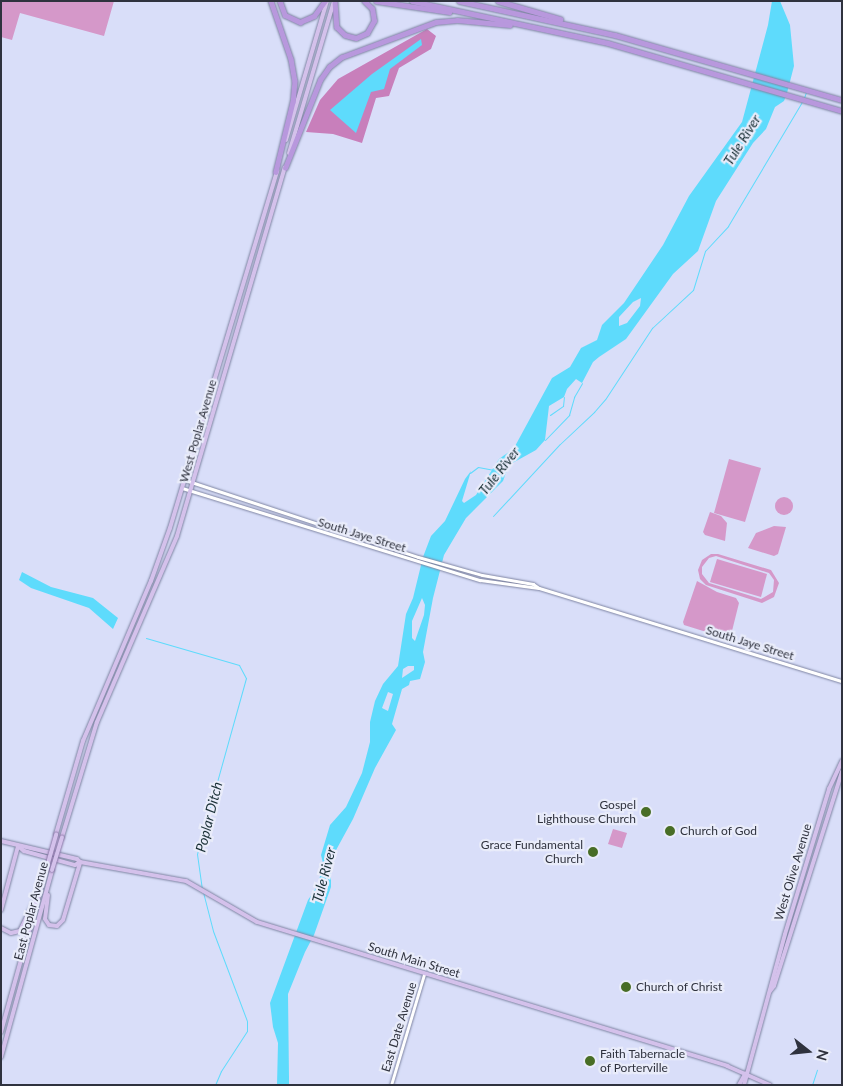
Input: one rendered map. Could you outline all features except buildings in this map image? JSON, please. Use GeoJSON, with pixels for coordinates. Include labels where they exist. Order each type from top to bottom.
{"type":"FeatureCollection","features":[{"type":"Feature","properties":{"kind":"highway"},"geometry":{"type":"LineString","coordinates":[[270,1],[291,59],[295,81],[276,172]]}},
{"type":"Feature","properties":{"kind":"highway"},"geometry":{"type":"LineString","coordinates":[[280,1],[285,15],[300,22],[310,19],[326,1]]}},
{"type":"Feature","properties":{"kind":"highway"},"geometry":{"type":"LineString","coordinates":[[334,1],[337,27],[345,35],[356,38],[367,33],[374,21],[372,9],[364,1]]}},
{"type":"Feature","properties":{"kind":"highway"},"geometry":{"type":"LineString","coordinates":[[376,1],[482,16]]}},
{"type":"Feature","properties":{"kind":"highway"},"geometry":{"type":"LineString","coordinates":[[412,1],[608,43],[842,111]]}},
{"type":"Feature","properties":{"kind":"highway"},"geometry":{"type":"LineString","coordinates":[[459,1],[585,27]]}},
{"type":"Feature","properties":{"kind":"highway"},"geometry":{"type":"LineString","coordinates":[[498,1],[842,100]]}},
{"type":"Feature","properties":{"kind":"highway"},"geometry":{"type":"LineString","coordinates":[[285,168],[320,80],[329,67],[342,57],[415,29],[447,20],[471,20],[538,28]]}},
{"type":"Feature","properties":{"kind":"main road","name":"West Poplar Avenue"},"geometry":{"type":"LineString","coordinates":[[50,854],[83,741],[155,572],[185,480],[326,1]]}},
{"type":"Feature","properties":{"kind":"main road","name":"West Poplar Avenue"},"geometry":{"type":"LineString","coordinates":[[56,857],[94,728],[166,564],[191,490],[334,1]]}},
{"type":"Feature","properties":{"kind":"main road","name":"West Olive Avenue"},"geometry":{"type":"LineString","coordinates":[[770,991],[769,985],[815,835],[831,784],[842,761]]}},
{"type":"Feature","properties":{"kind":"main road","name":"West Olive Avenue"},"geometry":{"type":"LineString","coordinates":[[745,1074],[770,991],[774,986],[842,772]]}},
{"type":"Feature","properties":{"kind":"main road"},"geometry":{"type":"LineString","coordinates":[[815,835],[816,850]]}},
{"type":"Feature","properties":{"kind":"main road","name":"South Main Street"},"geometry":{"type":"LineString","coordinates":[[1,841],[77,859],[80,862],[179,880],[210,893],[244,917],[290,933],[727,1066],[770,1085]]}},
{"type":"Feature","properties":{"kind":"main road"},"geometry":{"type":"LineString","coordinates":[[1,910],[18,846]]}},
{"type":"Feature","properties":{"kind":"main road","name":"East Poplar Avenue"},"geometry":{"type":"LineString","coordinates":[[1,1032],[50,854]]}},
{"type":"Feature","properties":{"kind":"main road","name":"East Poplar Avenue"},"geometry":{"type":"LineString","coordinates":[[1,1057],[56,857]]}},
{"type":"Feature","properties":{"kind":"main road"},"geometry":{"type":"LineString","coordinates":[[52,870],[45,917],[48,924],[55,926],[63,920],[80,862]]}},
{"type":"Feature","properties":{"kind":"main road"},"geometry":{"type":"LineString","coordinates":[[1,928],[11,933],[21,929],[42,885]]}},
{"type":"Feature","properties":{"kind":"main road"},"geometry":{"type":"LineString","coordinates":[[739,1085],[745,1074]]}},
{"type":"Feature","properties":{"kind":"main road"},"geometry":{"type":"LineString","coordinates":[[744,1085],[745,1074]]}},
{"type":"Feature","properties":{"kind":"street","name":"South Jaye Street"},"geometry":{"type":"LineString","coordinates":[[185,480],[418,557],[482,575],[527,582],[539,588]]}},
{"type":"Feature","properties":{"kind":"street","name":"South Jaye Street"},"geometry":{"type":"LineString","coordinates":[[182,488],[452,572],[480,580],[539,588],[842,681]]}},
{"type":"Feature","properties":{"kind":"street","name":"East Date Avenue"},"geometry":{"type":"LineString","coordinates":[[390,1085],[424,974]]}},
{"type":"Feature","properties":{"kind":"shaded area"},"geometry":{"type":"Polygon","coordinates":[[[1,1],[114,1],[104,36],[20,13],[12,40],[1,37],[1,1]]]}},
{"type":"Feature","properties":{"kind":"shaded area"},"geometry":{"type":"Polygon","coordinates":[[[427,29],[436,36],[431,49],[399,68],[389,96],[376,98],[362,143],[333,134],[306,132],[320,100],[338,79],[427,29]]]}},
{"type":"Feature","properties":{"kind":"shaded area"},"geometry":{"type":"Polygon","coordinates":[[[729,459],[761,468],[745,522],[714,513],[729,459]]]}},
{"type":"Feature","properties":{"kind":"shaded area"},"geometry":{"type":"Polygon","coordinates":[[[784,497],[790,500],[793,506],[790,512],[784,515],[778,512],[775,506],[778,500],[784,497]]]}},
{"type":"Feature","properties":{"kind":"shaded area"},"geometry":{"type":"Polygon","coordinates":[[[710,512],[721,516],[727,523],[725,541],[705,535],[703,532],[710,512]]]}},
{"type":"Feature","properties":{"kind":"shaded area"},"geometry":{"type":"Polygon","coordinates":[[[774,526],[786,527],[778,554],[774,556],[748,548],[756,533],[774,526]]]}},
{"type":"Feature","properties":{"kind":"shaded area"},"geometry":{"type":"Polygon","coordinates":[[[711,554],[718,554],[771,570],[779,583],[774,597],[762,603],[706,585],[700,579],[698,570],[702,560],[711,554]],[[716,556],[709,558],[702,567],[702,574],[709,583],[761,599],[773,592],[774,580],[769,573],[716,556]]]}},
{"type":"Feature","properties":{"kind":"shaded area"},"geometry":{"type":"Polygon","coordinates":[[[717,559],[767,574],[761,597],[710,582],[717,559]]]}},
{"type":"Feature","properties":{"kind":"shaded area"},"geometry":{"type":"Polygon","coordinates":[[[697,581],[717,592],[736,598],[739,603],[731,635],[717,631],[716,635],[684,625],[683,622],[697,581]]]}},
{"type":"Feature","properties":{"kind":"shaded area"},"geometry":{"type":"Polygon","coordinates":[[[613,829],[627,833],[622,848],[608,844],[613,829]]]}},
{"type":"Feature","properties":{"kind":"water","name":"Tule River"},"geometry":{"type":"Polygon","coordinates":[[[772,1],[780,1],[790,25],[794,66],[787,93],[784,101],[775,107],[766,129],[753,143],[716,201],[698,251],[673,274],[626,339],[593,362],[582,383],[576,379],[567,389],[564,397],[549,406],[545,440],[536,450],[509,465],[503,481],[466,518],[444,555],[433,598],[423,652],[425,662],[420,679],[410,681],[409,685],[402,689],[392,724],[396,730],[375,768],[353,819],[335,852],[331,869],[331,887],[314,935],[288,994],[289,1085],[277,1085],[278,1043],[273,1027],[270,1003],[308,900],[318,885],[323,863],[321,855],[330,825],[346,807],[362,773],[370,742],[370,722],[375,701],[383,684],[398,666],[406,614],[413,598],[423,557],[431,536],[445,521],[465,479],[471,471],[462,501],[464,503],[476,495],[499,459],[514,448],[552,378],[570,367],[581,348],[597,340],[602,325],[624,303],[663,245],[689,196],[742,122],[768,25],[772,1]],[[641,298],[633,302],[619,317],[619,326],[627,323],[640,306],[641,298]],[[422,598],[412,621],[412,638],[415,641],[424,615],[425,605],[422,598]],[[408,666],[403,669],[402,678],[414,670],[414,666],[408,666]],[[388,692],[382,708],[388,711],[393,694],[388,692]]]}},
{"type":"Feature","properties":{"kind":"water"},"geometry":{"type":"Polygon","coordinates":[[[421,39],[422,45],[390,69],[384,89],[371,92],[356,133],[330,110],[372,74],[421,39]]]}},
{"type":"Feature","properties":{"kind":"water"},"geometry":{"type":"Polygon","coordinates":[[[22,572],[51,587],[93,598],[118,618],[113,629],[89,608],[31,588],[19,580],[22,572]]]}},
{"type":"Feature","properties":{"kind":"waterway"},"geometry":{"type":"LineString","coordinates":[[804,98],[806,92]]}},
{"type":"Feature","properties":{"kind":"waterway"},"geometry":{"type":"LineString","coordinates":[[493,516],[560,444],[594,412],[606,398],[652,328],[693,290],[705,251],[728,226],[802,102]]}},
{"type":"Feature","properties":{"kind":"waterway"},"geometry":{"type":"LineString","coordinates":[[545,440],[569,415],[574,397],[582,383]]}},
{"type":"Feature","properties":{"kind":"waterway"},"geometry":{"type":"LineString","coordinates":[[550,415],[563,406],[564,397]]}},
{"type":"Feature","properties":{"kind":"waterway","name":"Tule River"},"geometry":{"type":"LineString","coordinates":[[470,473],[478,467],[493,470]]}},
{"type":"Feature","properties":{"kind":"waterway","name":"Poplar Ditch"},"geometry":{"type":"LineString","coordinates":[[146,638],[239,665],[246,678],[197,854],[202,888]]}},
{"type":"Feature","properties":{"kind":"waterway","name":"Poplar Ditch"},"geometry":{"type":"LineString","coordinates":[[203,892],[213,931],[247,1021],[247,1031],[221,1071],[215,1085]]}},
{"type":"Feature","properties":{"kind":"waterway"},"geometry":{"type":"LineString","coordinates":[[812,1085],[817,1070]]}},
{"type":"Feature","properties":{"kind":"place","name":"Gospel Lighthouse Church"},"geometry":{"type":"Point","coordinates":[646,812]}},
{"type":"Feature","properties":{"kind":"place","name":"Church of God"},"geometry":{"type":"Point","coordinates":[670,831]}},
{"type":"Feature","properties":{"kind":"place","name":"Grace Fundamental Church"},"geometry":{"type":"Point","coordinates":[593,852]}},
{"type":"Feature","properties":{"kind":"place","name":"Church of Christ"},"geometry":{"type":"Point","coordinates":[626,987]}},
{"type":"Feature","properties":{"kind":"place","name":"Faith Tabernacle of Porterville"},"geometry":{"type":"Point","coordinates":[590,1061]}}]}
